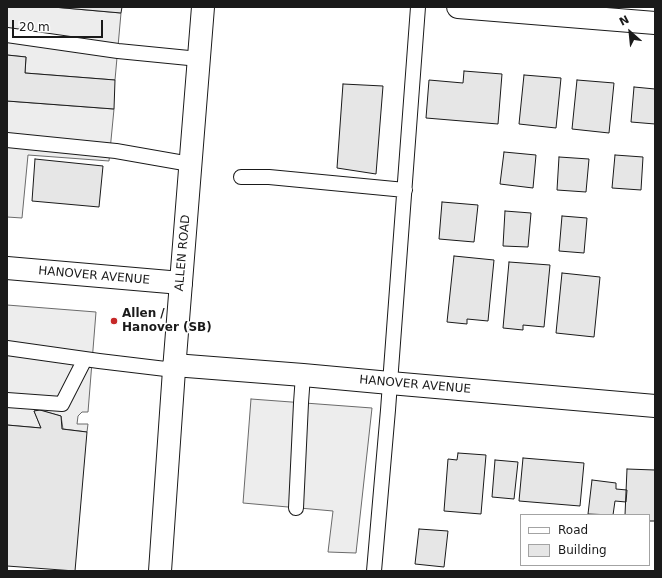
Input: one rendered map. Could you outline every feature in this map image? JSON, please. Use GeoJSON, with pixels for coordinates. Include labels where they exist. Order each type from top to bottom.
{"type":"FeatureCollection","features":[{"type":"Feature","properties":{"kind":"street","name":"ALLEN ROAD"},"geometry":{"type":"LineString","coordinates":[[160,571],[174,367],[203,7]]}},
{"type":"Feature","properties":{"kind":"street"},"geometry":{"type":"LineString","coordinates":[[458,7],[655,23]]}},
{"type":"Feature","properties":{"kind":"street","name":"HANOVER AVENUE"},"geometry":{"type":"LineString","coordinates":[[7,268],[181,283]]}},
{"type":"Feature","properties":{"kind":"street","name":"HANOVER AVENUE"},"geometry":{"type":"LineString","coordinates":[[174,367],[303,375],[655,406]]}},
{"type":"Feature","properties":{"kind":"lane"},"geometry":{"type":"LineString","coordinates":[[374,571],[390,383],[418,7]]}},
{"type":"Feature","properties":{"kind":"lane"},"geometry":{"type":"LineString","coordinates":[[7,35],[118,51],[199,58]]}},
{"type":"Feature","properties":{"kind":"lane"},"geometry":{"type":"LineString","coordinates":[[7,140],[116,151],[190,164]]}},
{"type":"Feature","properties":{"kind":"lane"},"geometry":{"type":"LineString","coordinates":[[241,177],[269,177],[405,190]]}},
{"type":"Feature","properties":{"kind":"lane"},"geometry":{"type":"LineString","coordinates":[[7,348],[85,359],[174,367]]}},
{"type":"Feature","properties":{"kind":"lane"},"geometry":{"type":"LineString","coordinates":[[7,400],[62,404],[85,359]]}},
{"type":"Feature","properties":{"kind":"lane"},"geometry":{"type":"LineString","coordinates":[[296,508],[303,375]]}},
{"type":"Feature","properties":{"kind":"shaded area"},"geometry":{"type":"Polygon","coordinates":[[[7,7],[53,7],[121,13],[115,80],[25,73],[26,57],[7,55],[7,7]]]}},
{"type":"Feature","properties":{"kind":"shaded area"},"geometry":{"type":"Polygon","coordinates":[[[7,101],[114,109],[109,161],[28,155],[22,218],[7,217],[7,101]]]}},
{"type":"Feature","properties":{"kind":"shaded area"},"geometry":{"type":"Polygon","coordinates":[[[7,305],[96,312],[88,412],[82,412],[78,416],[77,424],[88,424],[87,432],[63,429],[61,416],[40,410],[34,411],[41,428],[7,425],[7,305]]]}},
{"type":"Feature","properties":{"kind":"shaded area"},"geometry":{"type":"Polygon","coordinates":[[[251,399],[372,408],[356,553],[328,552],[333,511],[243,503],[251,399]]]}},
{"type":"Feature","properties":{"kind":"building"},"geometry":{"type":"Polygon","coordinates":[[[53,7],[122,7],[121,13],[53,7]]]}},
{"type":"Feature","properties":{"kind":"building"},"geometry":{"type":"Polygon","coordinates":[[[7,55],[26,57],[25,73],[115,80],[114,109],[7,101],[7,55]]]}},
{"type":"Feature","properties":{"kind":"building"},"geometry":{"type":"Polygon","coordinates":[[[464,71],[502,74],[498,124],[426,118],[429,80],[463,83],[464,71]]]}},
{"type":"Feature","properties":{"kind":"building"},"geometry":{"type":"Polygon","coordinates":[[[524,75],[561,78],[556,128],[519,124],[524,75]]]}},
{"type":"Feature","properties":{"kind":"building"},"geometry":{"type":"Polygon","coordinates":[[[577,80],[614,83],[609,133],[572,129],[577,80]]]}},
{"type":"Feature","properties":{"kind":"building"},"geometry":{"type":"Polygon","coordinates":[[[343,84],[383,86],[376,174],[337,168],[343,84]]]}},
{"type":"Feature","properties":{"kind":"building"},"geometry":{"type":"Polygon","coordinates":[[[634,87],[655,89],[655,124],[631,122],[634,87]]]}},
{"type":"Feature","properties":{"kind":"building"},"geometry":{"type":"Polygon","coordinates":[[[504,152],[536,155],[533,188],[500,184],[504,152]]]}},
{"type":"Feature","properties":{"kind":"building"},"geometry":{"type":"Polygon","coordinates":[[[615,155],[643,157],[641,190],[612,188],[615,155]]]}},
{"type":"Feature","properties":{"kind":"building"},"geometry":{"type":"Polygon","coordinates":[[[559,157],[589,159],[586,192],[557,190],[559,157]]]}},
{"type":"Feature","properties":{"kind":"building"},"geometry":{"type":"Polygon","coordinates":[[[35,159],[103,166],[99,207],[32,201],[35,159]]]}},
{"type":"Feature","properties":{"kind":"building"},"geometry":{"type":"Polygon","coordinates":[[[442,202],[478,205],[474,242],[439,239],[442,202]]]}},
{"type":"Feature","properties":{"kind":"building"},"geometry":{"type":"Polygon","coordinates":[[[505,211],[531,213],[528,247],[503,246],[505,211]]]}},
{"type":"Feature","properties":{"kind":"building"},"geometry":{"type":"Polygon","coordinates":[[[562,216],[587,218],[584,253],[559,251],[562,216]]]}},
{"type":"Feature","properties":{"kind":"building"},"geometry":{"type":"Polygon","coordinates":[[[454,256],[494,260],[488,321],[467,319],[467,324],[447,322],[454,256]]]}},
{"type":"Feature","properties":{"kind":"building"},"geometry":{"type":"Polygon","coordinates":[[[509,262],[550,265],[544,327],[523,325],[523,330],[503,328],[509,262]]]}},
{"type":"Feature","properties":{"kind":"building"},"geometry":{"type":"Polygon","coordinates":[[[562,273],[600,277],[594,337],[556,333],[562,273]]]}},
{"type":"Feature","properties":{"kind":"building"},"geometry":{"type":"Polygon","coordinates":[[[40,410],[61,416],[62,429],[87,432],[75,571],[7,566],[7,425],[41,428],[34,411],[40,410]]]}},
{"type":"Feature","properties":{"kind":"building"},"geometry":{"type":"Polygon","coordinates":[[[458,453],[486,455],[481,514],[444,511],[448,459],[457,460],[458,453]]]}},
{"type":"Feature","properties":{"kind":"building"},"geometry":{"type":"Polygon","coordinates":[[[523,458],[584,463],[580,506],[519,501],[523,458]]]}},
{"type":"Feature","properties":{"kind":"building"},"geometry":{"type":"Polygon","coordinates":[[[495,460],[518,462],[514,499],[492,497],[495,460]]]}},
{"type":"Feature","properties":{"kind":"building"},"geometry":{"type":"Polygon","coordinates":[[[627,469],[655,470],[655,521],[650,521],[650,514],[625,514],[627,469]]]}},
{"type":"Feature","properties":{"kind":"building"},"geometry":{"type":"Polygon","coordinates":[[[592,480],[616,483],[616,489],[627,490],[626,502],[615,501],[613,514],[588,514],[592,480]]]}},
{"type":"Feature","properties":{"kind":"building"},"geometry":{"type":"Polygon","coordinates":[[[419,529],[448,531],[444,567],[415,564],[419,529]]]}},
{"type":"Feature","properties":{"kind":"place","name":"Allen / Hanover (SB)"},"geometry":{"type":"Point","coordinates":[114,321]}}]}
